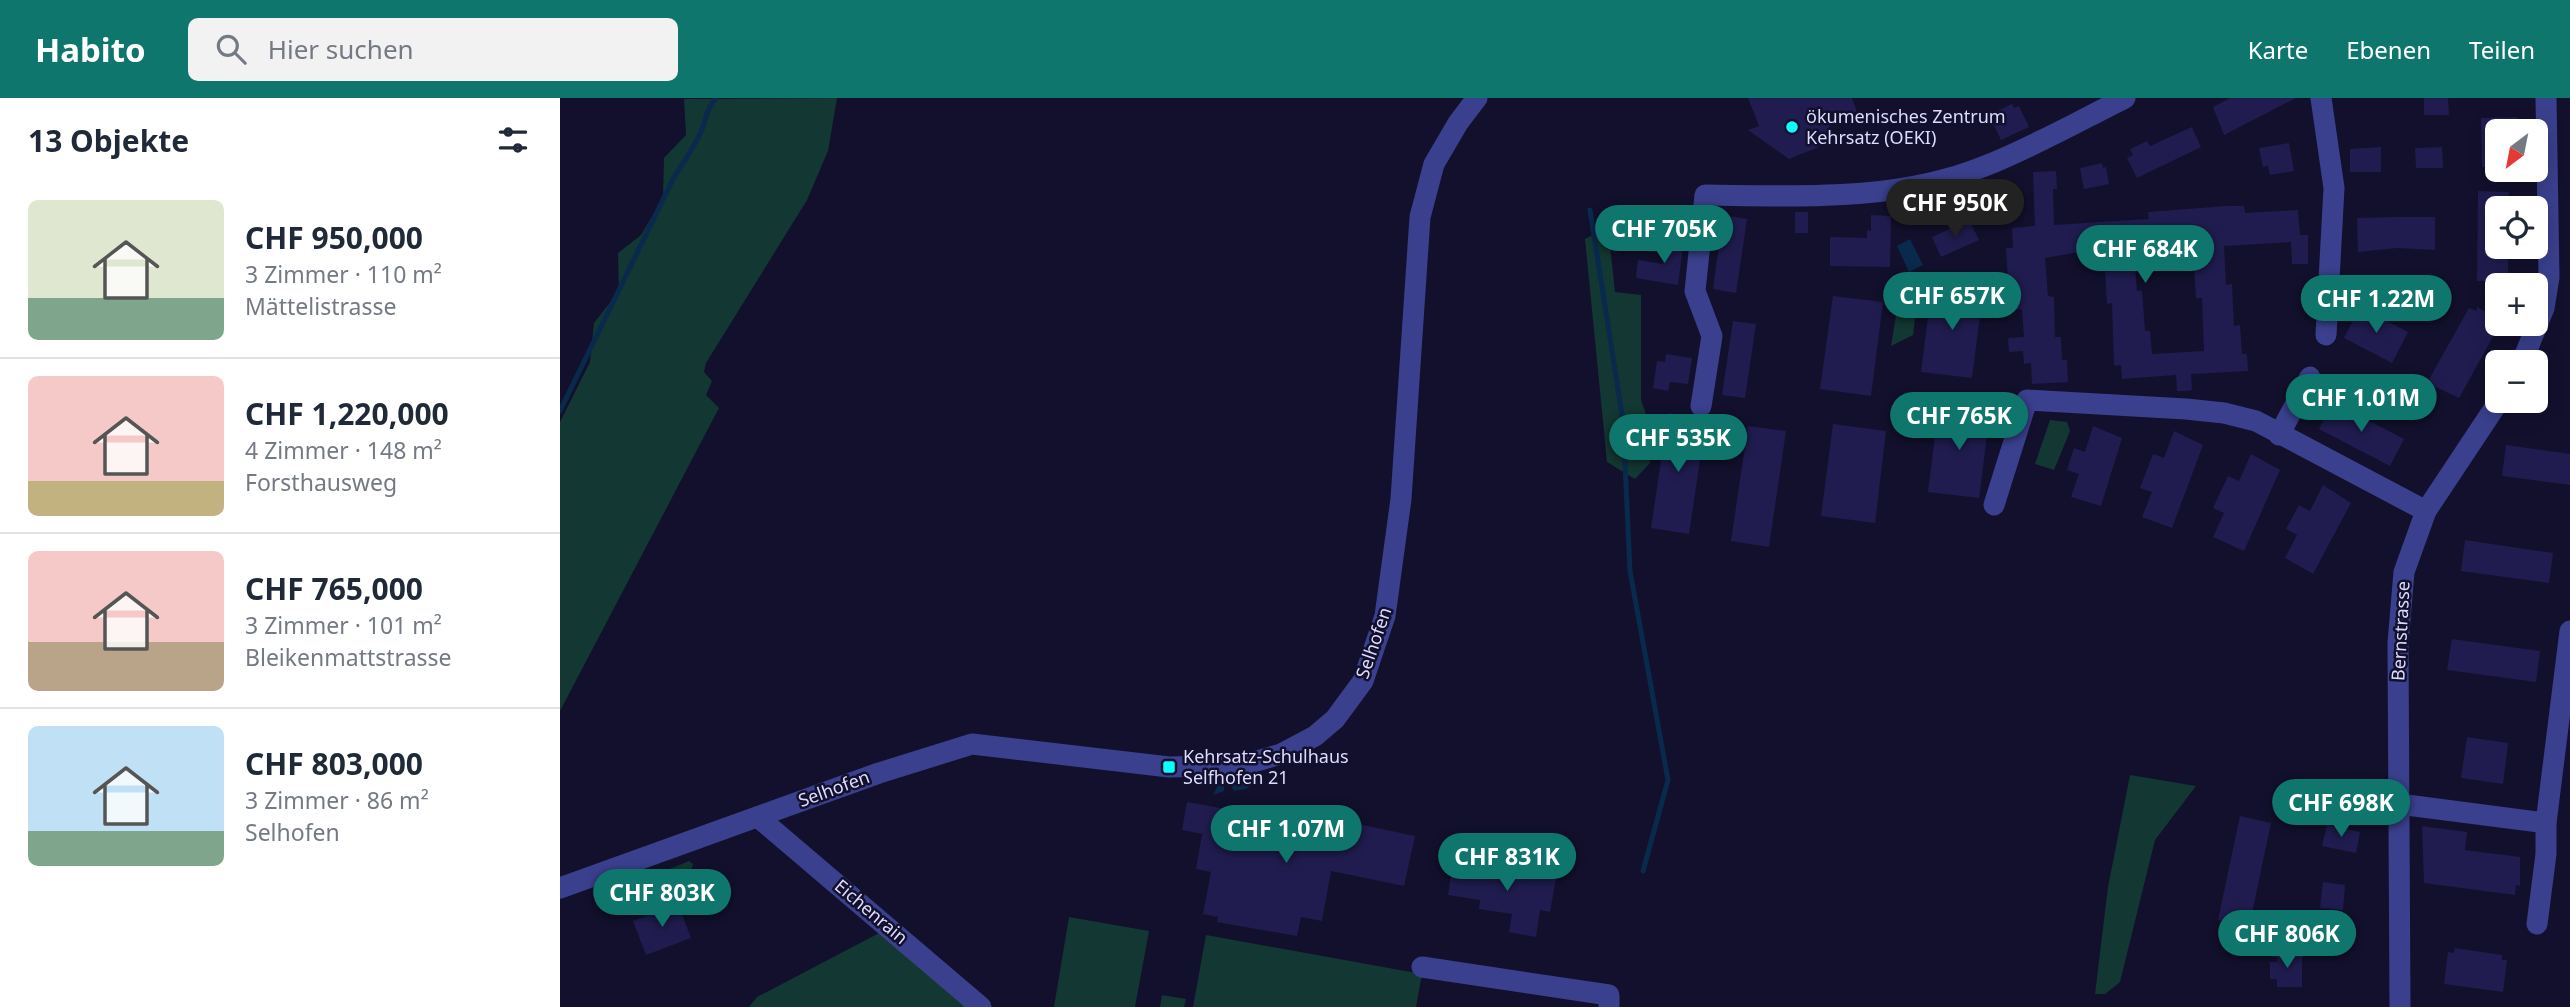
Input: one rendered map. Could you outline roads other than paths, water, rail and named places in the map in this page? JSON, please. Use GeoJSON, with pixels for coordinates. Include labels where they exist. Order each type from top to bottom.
{"type":"FeatureCollection","features":[{"type":"Feature","properties":{"kind":"street","name":"Selhofen"},"geometry":{"type":"LineString","coordinates":[[560,888],[760,818],[879,772],[972,744],[995,744],[1169,767],[1243,765],[1292,749],[1315,736],[1335,719],[1363,681],[1374,654],[1392,578],[1401,499],[1420,217],[1427,183],[1444,144],[1477,98]]}},
{"type":"Feature","properties":{"kind":"street"},"geometry":{"type":"LineString","coordinates":[[1701,406],[1712,336],[1695,291],[1705,195],[1833,197],[1931,183],[1986,166],[2125,98]]}},
{"type":"Feature","properties":{"kind":"street"},"geometry":{"type":"LineString","coordinates":[[2321,98],[2334,188],[2326,335]]}},
{"type":"Feature","properties":{"kind":"street"},"geometry":{"type":"LineString","coordinates":[[2527,350],[2544,308],[2549,276],[2546,98]]}},
{"type":"Feature","properties":{"kind":"street"},"geometry":{"type":"LineString","coordinates":[[2279,435],[2310,377]]}},
{"type":"Feature","properties":{"kind":"street"},"geometry":{"type":"LineString","coordinates":[[1994,505],[2027,400],[2224,412],[2256,421],[2426,511]]}},
{"type":"Feature","properties":{"kind":"street","name":"Bernstrasse"},"geometry":{"type":"LineString","coordinates":[[2400,1007],[2399,617],[2405,565],[2426,511],[2491,413]]}},
{"type":"Feature","properties":{"kind":"street"},"geometry":{"type":"LineString","coordinates":[[2537,924],[2546,855],[2546,823],[2570,631]]}},
{"type":"Feature","properties":{"kind":"street"},"geometry":{"type":"LineString","coordinates":[[2399,804],[2546,823]]}},
{"type":"Feature","properties":{"kind":"street","name":"Eichenrain"},"geometry":{"type":"LineString","coordinates":[[760,818],[981,1007]]}},
{"type":"Feature","properties":{"kind":"street"},"geometry":{"type":"LineString","coordinates":[[1422,967],[1609,995],[1609,1007]]}},
{"type":"Feature","properties":{"kind":"water"},"geometry":{"type":"Polygon","coordinates":[[[1910,239],[1923,265],[1909,272],[1897,246],[1910,239]]]}},
{"type":"Feature","properties":{"kind":"water"},"geometry":{"type":"Polygon","coordinates":[[[1222,777],[1254,780],[1248,788],[1234,791],[1229,783],[1224,785],[1224,791],[1213,795],[1222,777]]]}},
{"type":"Feature","properties":{"kind":"waterway"},"geometry":{"type":"LineString","coordinates":[[560,411],[674,177],[697,140],[716,98]]}},
{"type":"Feature","properties":{"kind":"waterway"},"geometry":{"type":"LineString","coordinates":[[1590,210],[1623,421],[1630,571],[1668,780],[1643,871]]}},
{"type":"Feature","properties":{"kind":"place","name":"ökumenisches Zentrum Kehrsatz (OEKI)"},"geometry":{"type":"Point","coordinates":[1792,127]}},
{"type":"Feature","properties":{"kind":"place","name":"Kehrsatz-Schulhaus Selfhofen 21"},"geometry":{"type":"Point","coordinates":[1169,767]}}]}
